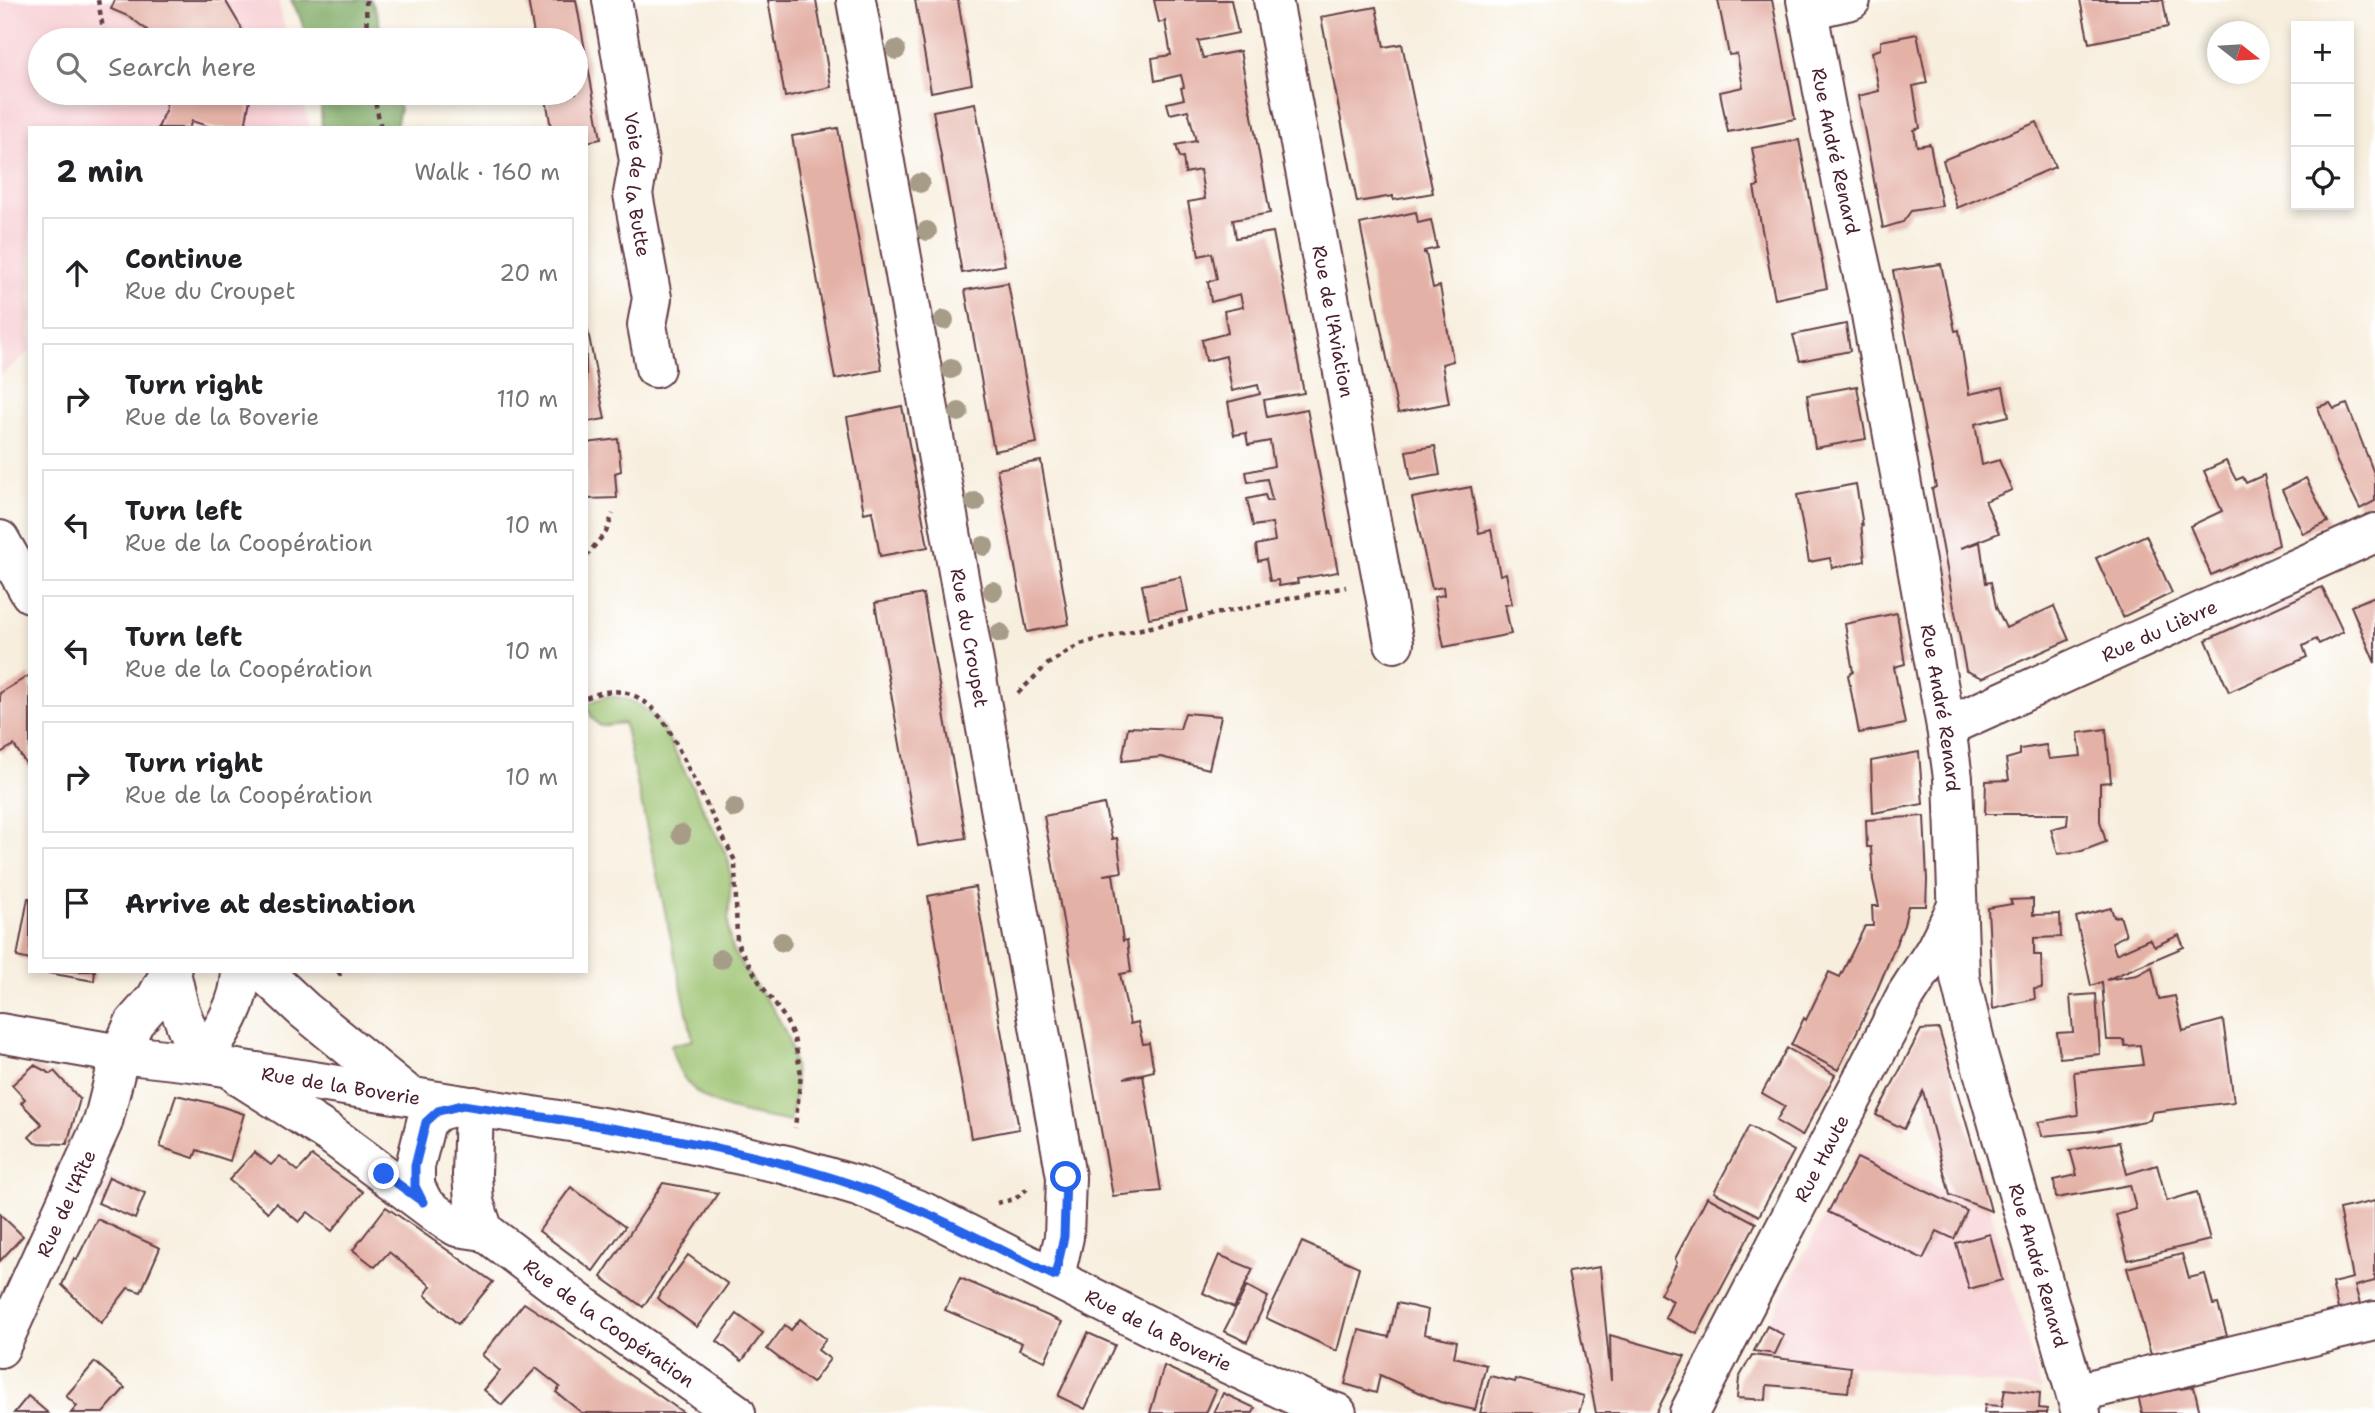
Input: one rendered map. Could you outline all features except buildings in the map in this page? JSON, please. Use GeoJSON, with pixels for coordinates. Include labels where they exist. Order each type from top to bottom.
{"type":"FeatureCollection","features":[{"type":"Feature","properties":{"kind":"street","name":"Voie de la Butte"},"geometry":{"type":"LineString","coordinates":[[612,0],[639,161],[633,194],[652,298],[647,325],[655,368]]}},
{"type":"Feature","properties":{"kind":"street","name":"Rue du Croupet"},"geometry":{"type":"LineString","coordinates":[[856,0],[1066,1177],[1064,1237],[1055,1276]]}},
{"type":"Feature","properties":{"kind":"street","name":"Rue de l'Aviation"},"geometry":{"type":"LineString","coordinates":[[1273,0],[1394,643]]}},
{"type":"Feature","properties":{"kind":"street"},"geometry":{"type":"LineString","coordinates":[[1807,5],[1851,0]]}},
{"type":"Feature","properties":{"kind":"street","name":"Rue André Renard"},"geometry":{"type":"LineString","coordinates":[[1807,5],[1830,130],[1868,298],[1946,727],[1953,778],[1960,978],[1967,1013],[2078,1403]]}},
{"type":"Feature","properties":{"kind":"street","name":"Rue du Lièvre"},"geometry":{"type":"LineString","coordinates":[[1946,727],[2375,533]]}},
{"type":"Feature","properties":{"kind":"street"},"geometry":{"type":"LineString","coordinates":[[0,540],[28,589]]}},
{"type":"Feature","properties":{"kind":"street","name":"Rue Haute"},"geometry":{"type":"LineString","coordinates":[[1689,1413],[1906,995],[1935,950],[1957,906]]}},
{"type":"Feature","properties":{"kind":"street","name":"Rue de l'Aîte"},"geometry":{"type":"LineString","coordinates":[[0,1348],[99,1133],[120,1054],[134,1023],[156,998],[170,973]]}},
{"type":"Feature","properties":{"kind":"street"},"geometry":{"type":"LineString","coordinates":[[171,973],[179,1007],[211,1065]]}},
{"type":"Feature","properties":{"kind":"street"},"geometry":{"type":"LineString","coordinates":[[211,1065],[234,1006],[241,973]]}},
{"type":"Feature","properties":{"kind":"street"},"geometry":{"type":"LineString","coordinates":[[264,973],[304,1010],[410,1096]]}},
{"type":"Feature","properties":{"kind":"street"},"geometry":{"type":"LineString","coordinates":[[1906,995],[1953,1000],[1967,1013]]}},
{"type":"Feature","properties":{"kind":"street","name":"Rue de la Boverie"},"geometry":{"type":"LineString","coordinates":[[0,1033],[120,1054],[211,1065],[468,1105],[652,1136],[786,1165],[858,1186],[924,1212],[1185,1343],[1337,1413]]}},
{"type":"Feature","properties":{"kind":"street","name":"Rue de la Coopération"},"geometry":{"type":"LineString","coordinates":[[211,1065],[312,1122],[457,1227],[484,1231],[579,1303],[736,1413]]}},
{"type":"Feature","properties":{"kind":"street"},"geometry":{"type":"LineString","coordinates":[[423,1202],[415,1186],[415,1166],[426,1122],[438,1111],[468,1105],[474,1202],[484,1231]]}},
{"type":"Feature","properties":{"kind":"street"},"geometry":{"type":"LineString","coordinates":[[2078,1403],[2375,1321]]}},
{"type":"Feature","properties":{"kind":"path"},"geometry":{"type":"LineString","coordinates":[[98,0],[102,28]]}},
{"type":"Feature","properties":{"kind":"path"},"geometry":{"type":"LineString","coordinates":[[366,0],[367,28]]}},
{"type":"Feature","properties":{"kind":"path"},"geometry":{"type":"LineString","coordinates":[[376,105],[381,126]]}},
{"type":"Feature","properties":{"kind":"path"},"geometry":{"type":"LineString","coordinates":[[588,554],[606,532],[613,514]]}},
{"type":"Feature","properties":{"kind":"path"},"geometry":{"type":"LineString","coordinates":[[1014,696],[1048,664],[1080,644],[1355,585]]}},
{"type":"Feature","properties":{"kind":"path"},"geometry":{"type":"LineString","coordinates":[[588,697],[607,691],[620,691],[635,696],[655,710],[667,726],[735,861],[737,943],[761,985],[785,1018],[794,1038],[801,1073],[795,1129]]}},
{"type":"Feature","properties":{"kind":"path"},"geometry":{"type":"LineString","coordinates":[[997,1203],[1015,1199],[1030,1186]]}},
{"type":"Feature","properties":{"kind":"shaded area"},"geometry":{"type":"Polygon","coordinates":[[[0,0],[278,0],[285,28],[28,28],[28,105],[304,105],[309,126],[28,126],[28,353],[0,376],[0,0]]]}},
{"type":"Feature","properties":{"kind":"shaded area"},"geometry":{"type":"Polygon","coordinates":[[[1859,1149],[1991,1211],[2041,1390],[1775,1354],[1767,1326],[1859,1149]]]}},
{"type":"Feature","properties":{"kind":"green space"},"geometry":{"type":"Polygon","coordinates":[[[291,0],[371,0],[380,28],[303,28],[291,0]]]}},
{"type":"Feature","properties":{"kind":"green space"},"geometry":{"type":"Polygon","coordinates":[[[321,105],[399,105],[400,109],[396,126],[322,126],[321,105]]]}},
{"type":"Feature","properties":{"kind":"green space"},"geometry":{"type":"Polygon","coordinates":[[[607,696],[617,697],[633,702],[653,716],[664,730],[727,856],[731,878],[728,924],[732,947],[776,1014],[792,1053],[795,1094],[790,1122],[733,1110],[716,1103],[700,1095],[687,1082],[677,1066],[671,1045],[693,1040],[624,723],[600,726],[592,718],[588,703],[607,696]]]}},
{"type":"Feature","properties":{"kind":"route"},"geometry":{"type":"LineString","coordinates":[[384,1174],[423,1202],[415,1186],[415,1166],[426,1122],[438,1111],[463,1105],[639,1133],[786,1165],[858,1186],[924,1212],[1055,1276],[1064,1237],[1066,1177]]}}]}
